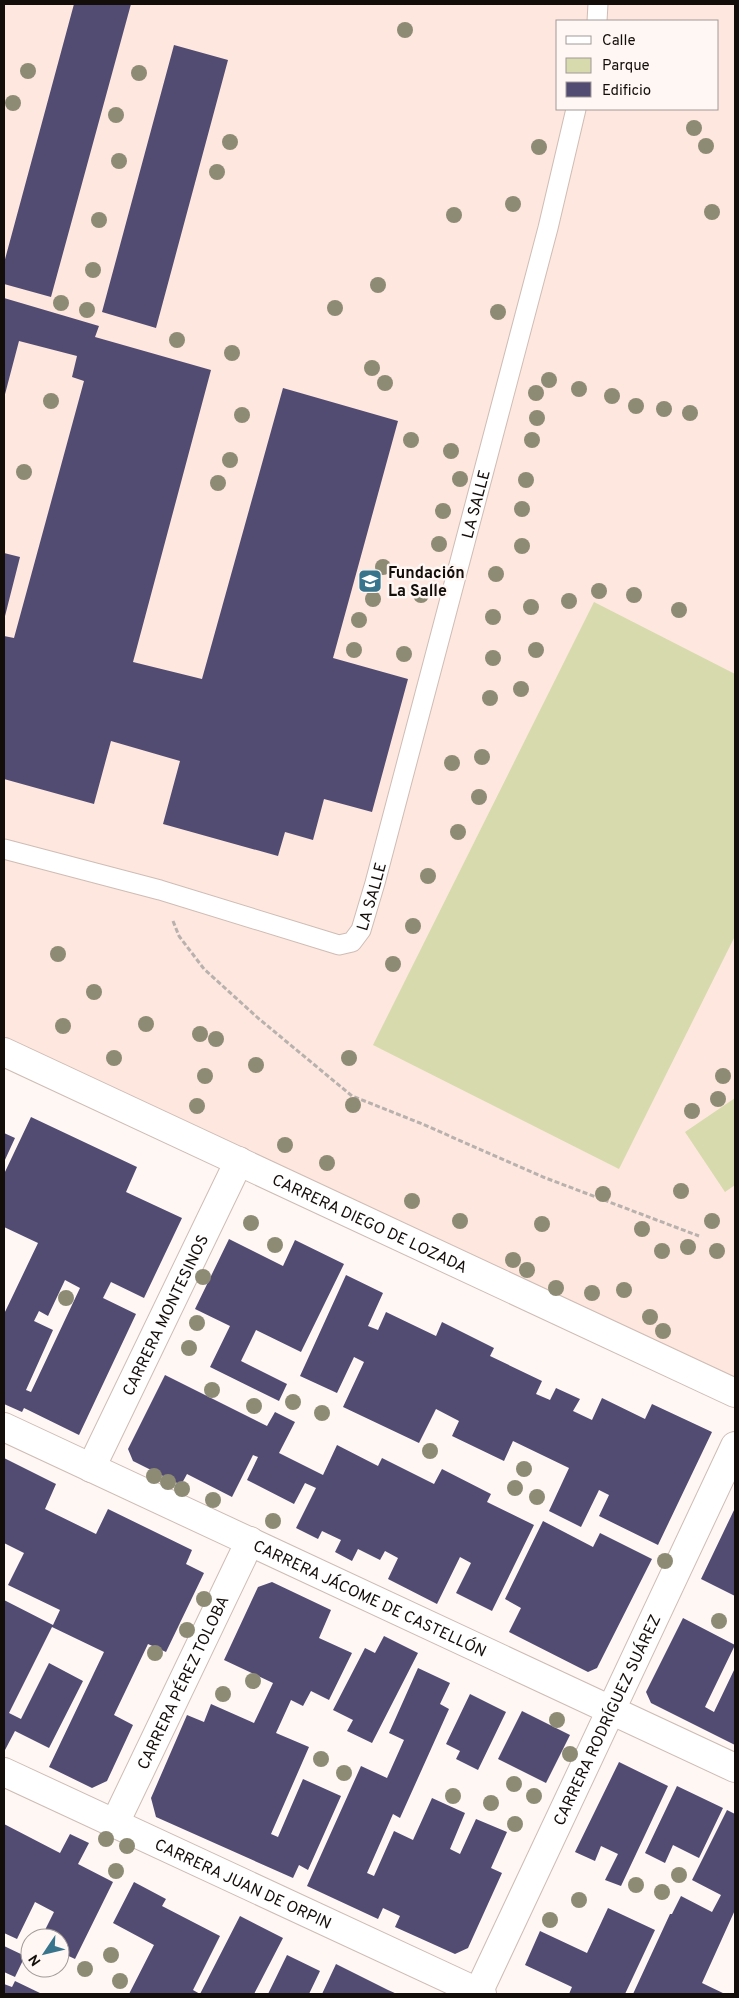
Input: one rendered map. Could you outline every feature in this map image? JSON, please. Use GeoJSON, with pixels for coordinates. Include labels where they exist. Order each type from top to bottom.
{"type":"FeatureCollection","features":[{"type":"Feature","properties":{"kind":"street","name":"CARRERA DIEGO DE LOZADA"},"geometry":{"type":"LineString","coordinates":[[4,1052],[735,1393]]}},
{"type":"Feature","properties":{"kind":"street","name":"CARRERA MONTESINOS"},"geometry":{"type":"LineString","coordinates":[[91,1468],[238,1161]]}},
{"type":"Feature","properties":{"kind":"street","name":"CARRERA JÁCOME DE CASTELLÓN"},"geometry":{"type":"LineString","coordinates":[[4,1428],[735,1768]]}},
{"type":"Feature","properties":{"kind":"street","name":"CARRERA RODRÍGUEZ SUÁREZ"},"geometry":{"type":"LineString","coordinates":[[480,1993],[735,1446]]}},
{"type":"Feature","properties":{"kind":"street","name":"CARRERA PÉREZ TOLOBA"},"geometry":{"type":"LineString","coordinates":[[115,1823],[250,1541]]}},
{"type":"Feature","properties":{"kind":"street","name":"CARRERA JUAN DE ORPIN"},"geometry":{"type":"LineString","coordinates":[[4,1772],[480,1993]]}},
{"type":"Feature","properties":{"kind":"lane"},"geometry":{"type":"LineString","coordinates":[[597,20],[598,4]]}},
{"type":"Feature","properties":{"kind":"lane","name":"LA SALLE"},"geometry":{"type":"LineString","coordinates":[[160,890],[339,945],[352,942],[361,930],[548,228],[576,110]]}},
{"type":"Feature","properties":{"kind":"lane"},"geometry":{"type":"LineString","coordinates":[[4,849],[160,890]]}},
{"type":"Feature","properties":{"kind":"path"},"geometry":{"type":"LineString","coordinates":[[160,890],[179,936],[204,969],[258,1018],[352,1096],[420,1123],[543,1177],[699,1236]]}},
{"type":"Feature","properties":{"kind":"shaded area","name":"Fundación La Salle"},"geometry":{"type":"Polygon","coordinates":[[[4,4],[735,4],[735,1393],[4,1052],[4,4]]]}},
{"type":"Feature","properties":{"kind":"green space"},"geometry":{"type":"Polygon","coordinates":[[[594,602],[735,674],[735,936],[619,1169],[373,1045],[594,602]]]}},
{"type":"Feature","properties":{"kind":"green space"},"geometry":{"type":"Polygon","coordinates":[[[735,1098],[735,1185],[725,1192],[685,1132],[735,1098]]]}},
{"type":"Feature","properties":{"kind":"building"},"geometry":{"type":"Polygon","coordinates":[[[74,4],[131,4],[51,297],[4,284],[4,263],[74,4]]]}},
{"type":"Feature","properties":{"kind":"building"},"geometry":{"type":"Polygon","coordinates":[[[174,45],[228,60],[156,328],[102,312],[174,45]]]}},
{"type":"Feature","properties":{"kind":"building"},"geometry":{"type":"Polygon","coordinates":[[[4,298],[99,326],[95,337],[211,370],[133,662],[202,679],[283,388],[398,421],[333,658],[408,679],[372,812],[324,799],[313,840],[285,832],[278,856],[163,824],[180,761],[111,741],[94,804],[4,779],[4,636],[14,638],[84,381],[72,377],[77,356],[19,341],[4,398],[4,298]]]}},
{"type":"Feature","properties":{"kind":"building"},"geometry":{"type":"Polygon","coordinates":[[[4,553],[20,557],[4,620],[4,553]]]}},
{"type":"Feature","properties":{"kind":"building"},"geometry":{"type":"Polygon","coordinates":[[[31,1117],[137,1167],[126,1192],[182,1218],[144,1298],[111,1282],[103,1298],[136,1314],[79,1435],[24,1408],[22,1412],[4,1404],[4,1314],[38,1243],[4,1227],[4,1174],[31,1117]],[[65,1280],[48,1316],[39,1311],[34,1321],[53,1330],[26,1390],[31,1392],[80,1288],[65,1280]]]}},
{"type":"Feature","properties":{"kind":"building"},"geometry":{"type":"Polygon","coordinates":[[[4,1133],[15,1138],[4,1162],[4,1133]]]}},
{"type":"Feature","properties":{"kind":"building"},"geometry":{"type":"Polygon","coordinates":[[[229,1239],[283,1266],[295,1240],[344,1264],[301,1352],[256,1330],[241,1361],[287,1384],[279,1401],[210,1367],[230,1326],[195,1309],[229,1239]]]}},
{"type":"Feature","properties":{"kind":"building"},"geometry":{"type":"Polygon","coordinates":[[[346,1275],[383,1293],[368,1326],[378,1330],[386,1312],[436,1336],[442,1322],[494,1348],[490,1356],[542,1381],[536,1394],[550,1400],[556,1388],[580,1399],[573,1411],[592,1420],[602,1398],[645,1419],[652,1404],[712,1432],[658,1545],[599,1516],[609,1495],[599,1490],[581,1527],[549,1511],[569,1468],[513,1441],[504,1461],[452,1436],[459,1421],[436,1409],[419,1443],[343,1407],[364,1362],[354,1357],[337,1393],[300,1376],[346,1275]]]}},
{"type":"Feature","properties":{"kind":"building"},"geometry":{"type":"Polygon","coordinates":[[[165,1375],[267,1426],[275,1412],[295,1422],[279,1453],[323,1475],[337,1445],[378,1466],[382,1458],[434,1484],[442,1469],[491,1494],[487,1502],[534,1525],[492,1611],[456,1593],[471,1563],[460,1557],[437,1604],[388,1579],[398,1558],[385,1551],[380,1560],[358,1549],[352,1561],[335,1552],[341,1540],[322,1531],[318,1539],[296,1528],[316,1488],[305,1483],[294,1504],[247,1480],[258,1457],[253,1455],[232,1497],[187,1474],[181,1485],[133,1461],[128,1449],[165,1375]]]}},
{"type":"Feature","properties":{"kind":"building"},"geometry":{"type":"Polygon","coordinates":[[[4,1458],[56,1484],[45,1509],[96,1534],[108,1509],[192,1550],[186,1564],[204,1573],[166,1652],[148,1644],[114,1715],[133,1725],[107,1781],[92,1788],[49,1767],[104,1652],[52,1627],[9,1713],[21,1719],[49,1663],[83,1681],[49,1748],[15,1731],[4,1750],[4,1600],[53,1625],[60,1610],[8,1585],[24,1553],[4,1543],[4,1458]]]}},
{"type":"Feature","properties":{"kind":"building"},"geometry":{"type":"Polygon","coordinates":[[[735,1508],[735,1596],[701,1579],[735,1508]]]}},
{"type":"Feature","properties":{"kind":"building"},"geometry":{"type":"Polygon","coordinates":[[[543,1521],[593,1547],[600,1533],[652,1559],[597,1668],[588,1672],[509,1632],[521,1608],[505,1599],[543,1521]]]}},
{"type":"Feature","properties":{"kind":"building"},"geometry":{"type":"Polygon","coordinates":[[[272,1582],[331,1610],[319,1638],[352,1653],[329,1700],[311,1691],[303,1706],[291,1700],[276,1733],[309,1747],[271,1834],[278,1837],[303,1779],[341,1796],[308,1870],[299,1865],[293,1878],[156,1817],[151,1798],[187,1715],[204,1722],[211,1704],[254,1723],[273,1683],[224,1660],[258,1587],[272,1582]]]}},
{"type":"Feature","properties":{"kind":"building"},"geometry":{"type":"Polygon","coordinates":[[[683,1618],[735,1645],[705,1707],[714,1712],[735,1668],[735,1745],[651,1703],[646,1692],[683,1618]]]}},
{"type":"Feature","properties":{"kind":"building"},"geometry":{"type":"Polygon","coordinates":[[[384,1636],[418,1653],[372,1743],[347,1731],[353,1720],[333,1710],[365,1648],[375,1653],[384,1636]]]}},
{"type":"Feature","properties":{"kind":"building"},"geometry":{"type":"Polygon","coordinates":[[[418,1668],[450,1683],[440,1704],[449,1709],[400,1818],[393,1814],[367,1873],[374,1876],[394,1831],[413,1840],[432,1798],[465,1813],[450,1849],[460,1854],[476,1819],[507,1832],[491,1868],[502,1873],[468,1948],[455,1954],[395,1927],[400,1916],[383,1908],[378,1919],[307,1886],[361,1766],[387,1778],[404,1740],[389,1733],[418,1668]]]}},
{"type":"Feature","properties":{"kind":"building"},"geometry":{"type":"Polygon","coordinates":[[[470,1694],[506,1712],[478,1770],[456,1759],[460,1751],[446,1744],[470,1694]]]}},
{"type":"Feature","properties":{"kind":"building"},"geometry":{"type":"Polygon","coordinates":[[[522,1711],[570,1735],[546,1783],[498,1759],[522,1711]]]}},
{"type":"Feature","properties":{"kind":"building"},"geometry":{"type":"Polygon","coordinates":[[[619,1762],[668,1786],[621,1886],[605,1880],[618,1854],[601,1846],[595,1861],[575,1852],[619,1762]]]}},
{"type":"Feature","properties":{"kind":"building"},"geometry":{"type":"Polygon","coordinates":[[[677,1786],[723,1808],[699,1858],[673,1845],[665,1863],[645,1853],[677,1786]]]}},
{"type":"Feature","properties":{"kind":"building"},"geometry":{"type":"Polygon","coordinates":[[[727,1810],[735,1814],[735,1910],[702,1983],[725,1994],[633,1994],[670,1914],[672,1914],[681,1896],[712,1912],[721,1895],[692,1880],[727,1810]]]}},
{"type":"Feature","properties":{"kind":"building"},"geometry":{"type":"Polygon","coordinates":[[[4,1824],[60,1853],[70,1834],[89,1843],[78,1864],[113,1882],[75,1959],[70,1957],[70,1928],[46,1928],[54,1912],[35,1902],[22,1928],[20,1928],[17,1939],[4,1933],[4,1824]]]}},
{"type":"Feature","properties":{"kind":"building"},"geometry":{"type":"Polygon","coordinates":[[[134,1882],[166,1899],[162,1906],[220,1936],[193,1990],[200,1994],[129,1994],[154,1945],[113,1923],[134,1882]]]}},
{"type":"Feature","properties":{"kind":"building"},"geometry":{"type":"Polygon","coordinates":[[[608,1908],[655,1930],[625,1994],[569,1994],[572,1987],[525,1965],[540,1931],[587,1953],[608,1908]]]}},
{"type":"Feature","properties":{"kind":"building"},"geometry":{"type":"Polygon","coordinates":[[[240,1916],[283,1938],[254,1994],[200,1994],[240,1916]]]}},
{"type":"Feature","properties":{"kind":"building"},"geometry":{"type":"Polygon","coordinates":[[[4,1946],[20,1954],[20,1966],[15,1977],[4,1972],[4,1946]]]}},
{"type":"Feature","properties":{"kind":"building"},"geometry":{"type":"Polygon","coordinates":[[[287,1955],[320,1971],[309,1994],[268,1994],[287,1955]]]}},
{"type":"Feature","properties":{"kind":"building"},"geometry":{"type":"Polygon","coordinates":[[[336,1964],[388,1990],[397,1994],[322,1994],[336,1964]]]}},
{"type":"Feature","properties":{"kind":"building"},"geometry":{"type":"Polygon","coordinates":[[[15,1981],[42,1994],[4,1994],[4,1984],[12,1987],[15,1981]]]}},
{"type":"Feature","properties":{"kind":"place","name":"Fundación La Salle"},"geometry":{"type":"Point","coordinates":[370,581]}}]}
